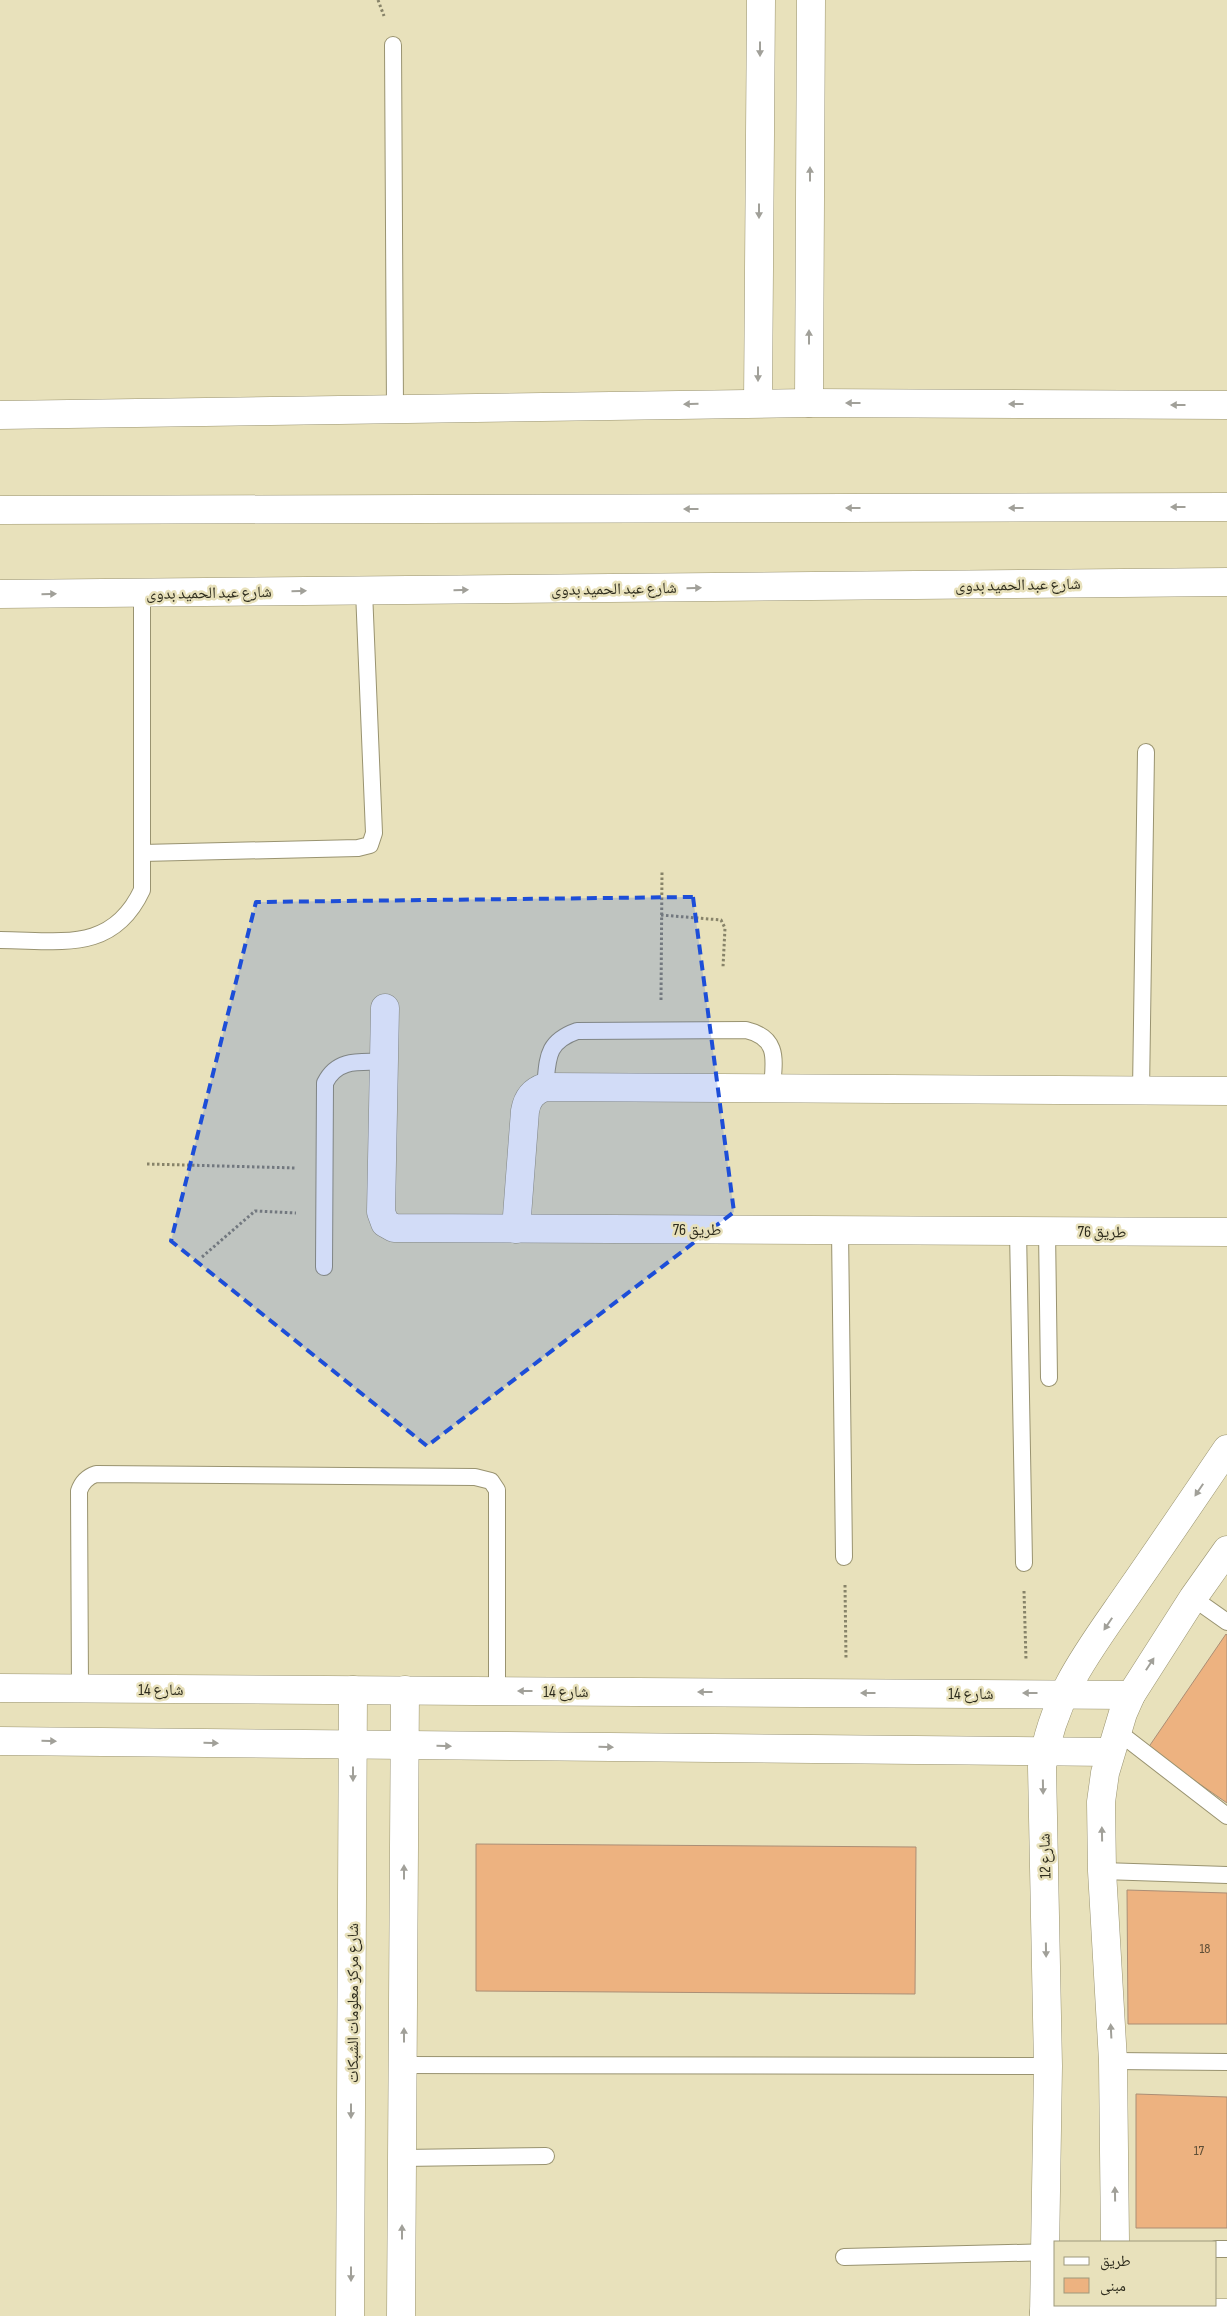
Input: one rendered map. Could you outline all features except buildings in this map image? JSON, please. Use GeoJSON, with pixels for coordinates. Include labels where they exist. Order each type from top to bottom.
{"type":"FeatureCollection","features":[{"type":"Feature","properties":{"kind":"street"},"geometry":{"type":"LineString","coordinates":[[758,403],[761,0]]}},
{"type":"Feature","properties":{"kind":"street"},"geometry":{"type":"LineString","coordinates":[[809,403],[811,0]]}},
{"type":"Feature","properties":{"kind":"street"},"geometry":{"type":"LineString","coordinates":[[0,415],[758,403],[1227,405]]}},
{"type":"Feature","properties":{"kind":"street"},"geometry":{"type":"LineString","coordinates":[[0,510],[1227,507]]}},
{"type":"Feature","properties":{"kind":"street","name":"شارع عبد الحميد بدوى"},"geometry":{"type":"LineString","coordinates":[[0,594],[1227,582]]}},
{"type":"Feature","properties":{"kind":"street","name":"طريق 76"},"geometry":{"type":"LineString","coordinates":[[385,1008],[381,1212],[385,1223],[399,1228],[1227,1232]]}},
{"type":"Feature","properties":{"kind":"street"},"geometry":{"type":"LineString","coordinates":[[516,1229],[526,1104],[534,1093],[546,1087],[1227,1091]]}},
{"type":"Feature","properties":{"kind":"street","name":"شارع 12"},"geometry":{"type":"LineString","coordinates":[[1044,2314],[1050,2252],[1042,1767],[1045,1752],[1050,1729],[1063,1694],[1076,1668],[1227,1450]]}},
{"type":"Feature","properties":{"kind":"street"},"geometry":{"type":"LineString","coordinates":[[1115,2241],[1113,2061],[1102,1871],[1101,1802],[1105,1773],[1131,1695],[1193,1598],[1223,1563]]}},
{"type":"Feature","properties":{"kind":"street","name":"شارع 14"},"geometry":{"type":"LineString","coordinates":[[0,1688],[1131,1695]]}},
{"type":"Feature","properties":{"kind":"street","name":"شارع مركز معلومات الشبكات"},"geometry":{"type":"LineString","coordinates":[[350,2316],[353,1690]]}},
{"type":"Feature","properties":{"kind":"street"},"geometry":{"type":"LineString","coordinates":[[401,2316],[405,1690]]}},
{"type":"Feature","properties":{"kind":"street"},"geometry":{"type":"LineString","coordinates":[[0,1741],[1045,1752],[1114,1742]]}},
{"type":"Feature","properties":{"kind":"street"},"geometry":{"type":"LineString","coordinates":[[1044,2314],[1115,2311],[1168,2315],[1227,2313]]}},
{"type":"Feature","properties":{"kind":"lane"},"geometry":{"type":"LineString","coordinates":[[393,45],[395,409]]}},
{"type":"Feature","properties":{"kind":"lane"},"geometry":{"type":"LineString","coordinates":[[142,853],[358,848],[370,845],[374,833],[364,591]]}},
{"type":"Feature","properties":{"kind":"lane"},"geometry":{"type":"LineString","coordinates":[[0,940],[84,940],[112,930],[135,907],[142,890],[142,593]]}},
{"type":"Feature","properties":{"kind":"lane"},"geometry":{"type":"LineString","coordinates":[[1141,1091],[1146,752]]}},
{"type":"Feature","properties":{"kind":"lane"},"geometry":{"type":"LineString","coordinates":[[546,1087],[548,1057],[554,1045],[563,1036],[577,1030],[746,1030],[757,1033],[768,1041],[773,1051],[772,1088]]}},
{"type":"Feature","properties":{"kind":"lane"},"geometry":{"type":"LineString","coordinates":[[324,1267],[324,1083],[328,1075],[342,1064],[384,1062]]}},
{"type":"Feature","properties":{"kind":"lane"},"geometry":{"type":"LineString","coordinates":[[840,1230],[844,1557]]}},
{"type":"Feature","properties":{"kind":"lane"},"geometry":{"type":"LineString","coordinates":[[1018,1230],[1024,1563]]}},
{"type":"Feature","properties":{"kind":"lane"},"geometry":{"type":"LineString","coordinates":[[1047,1230],[1049,1378]]}},
{"type":"Feature","properties":{"kind":"lane"},"geometry":{"type":"LineString","coordinates":[[80,1688],[79,1491],[80,1486],[96,1474],[475,1477],[491,1482],[497,1490],[497,1691]]}},
{"type":"Feature","properties":{"kind":"lane"},"geometry":{"type":"LineString","coordinates":[[1193,1598],[1227,1622]]}},
{"type":"Feature","properties":{"kind":"lane"},"geometry":{"type":"LineString","coordinates":[[1114,1742],[1227,1816]]}},
{"type":"Feature","properties":{"kind":"lane"},"geometry":{"type":"LineString","coordinates":[[1102,1871],[1227,1875]]}},
{"type":"Feature","properties":{"kind":"lane"},"geometry":{"type":"LineString","coordinates":[[1113,2061],[1227,2062]]}},
{"type":"Feature","properties":{"kind":"lane"},"geometry":{"type":"LineString","coordinates":[[404,2065],[1048,2066]]}},
{"type":"Feature","properties":{"kind":"lane"},"geometry":{"type":"LineString","coordinates":[[402,2158],[546,2156]]}},
{"type":"Feature","properties":{"kind":"lane"},"geometry":{"type":"LineString","coordinates":[[844,2257],[1050,2252]]}},
{"type":"Feature","properties":{"kind":"path"},"geometry":{"type":"LineString","coordinates":[[661,1030],[662,871]]}},
{"type":"Feature","properties":{"kind":"path"},"geometry":{"type":"LineString","coordinates":[[661,915],[721,920],[725,928],[723,967]]}},
{"type":"Feature","properties":{"kind":"path"},"geometry":{"type":"LineString","coordinates":[[147,1164],[324,1169]]}},
{"type":"Feature","properties":{"kind":"path"},"geometry":{"type":"LineString","coordinates":[[202,1257],[255,1211],[324,1215]]}},
{"type":"Feature","properties":{"kind":"path"},"geometry":{"type":"LineString","coordinates":[[845,1589],[846,1646]]}},
{"type":"Feature","properties":{"kind":"path"},"geometry":{"type":"LineString","coordinates":[[1024,1592],[1025,1647]]}},
{"type":"Feature","properties":{"kind":"highlighted area"},"geometry":{"type":"Polygon","coordinates":[[[693,897],[734,1212],[427,1446],[171,1241],[256,902],[693,897]]]}}]}
